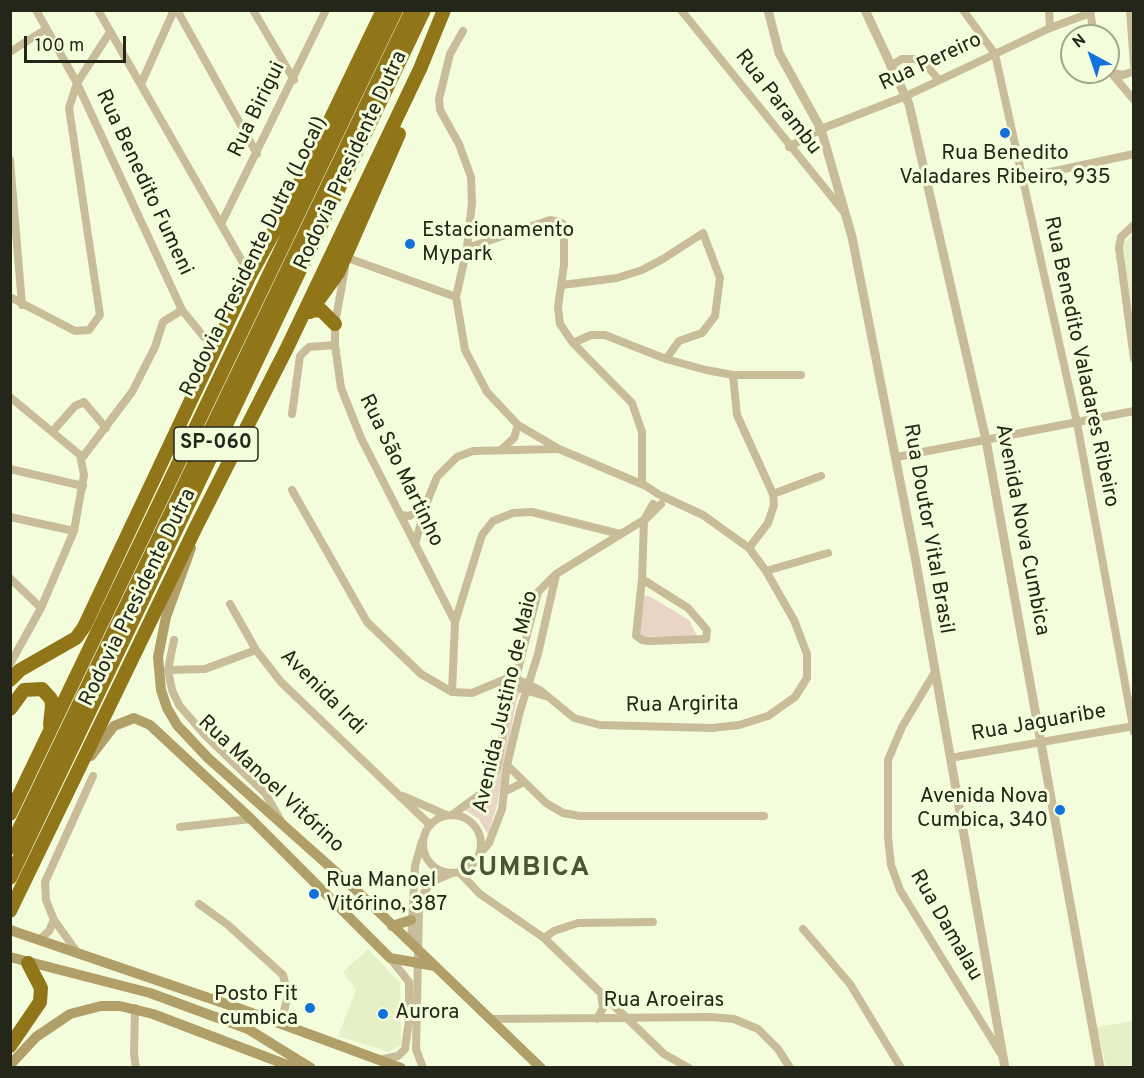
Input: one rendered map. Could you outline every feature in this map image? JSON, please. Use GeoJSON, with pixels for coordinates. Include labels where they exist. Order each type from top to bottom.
{"type":"FeatureCollection","features":[{"type":"Feature","properties":{"kind":"highway"},"geometry":{"type":"LineString","coordinates":[[10,680],[20,670],[76,638],[84,627],[250,275],[293,197],[382,10]]}},
{"type":"Feature","properties":{"kind":"highway","name":"Rodovia Presidente Dutra (Local)"},"geometry":{"type":"LineString","coordinates":[[10,814],[396,10]]}},
{"type":"Feature","properties":{"kind":"highway","name":"Rodovia Presidente Dutra"},"geometry":{"type":"LineString","coordinates":[[10,848],[412,10]]}},
{"type":"Feature","properties":{"kind":"highway","name":"Rodovia Presidente Dutra"},"geometry":{"type":"LineString","coordinates":[[10,878],[424,10]]}},
{"type":"Feature","properties":{"kind":"highway","name":"Rodovia Presidente Dutra"},"geometry":{"type":"LineString","coordinates":[[10,911],[196,527],[287,348],[420,69],[444,10]]}},
{"type":"Feature","properties":{"kind":"highway"},"geometry":{"type":"LineString","coordinates":[[287,348],[346,258],[451,10]]}},
{"type":"Feature","properties":{"kind":"highway"},"geometry":{"type":"LineString","coordinates":[[196,389],[239,315],[268,275]]}},
{"type":"Feature","properties":{"kind":"highway"},"geometry":{"type":"LineString","coordinates":[[310,311],[321,310],[335,324]]}},
{"type":"Feature","properties":{"kind":"highway"},"geometry":{"type":"LineString","coordinates":[[10,709],[24,690],[37,687],[47,693],[52,712],[45,743]]}},
{"type":"Feature","properties":{"kind":"highway"},"geometry":{"type":"LineString","coordinates":[[10,1046],[39,1002],[40,988],[18,960]]}},
{"type":"Feature","properties":{"kind":"main road","name":"Rua Manoel Vitórino"},"geometry":{"type":"LineString","coordinates":[[196,527],[160,639],[158,665],[161,690],[167,708],[189,740],[420,951],[541,1068]]}},
{"type":"Feature","properties":{"kind":"main road","name":"Rua Manoel Vitórino"},"geometry":{"type":"LineString","coordinates":[[68,793],[105,733],[114,726],[134,718],[163,735],[390,958]]}},
{"type":"Feature","properties":{"kind":"main road"},"geometry":{"type":"LineString","coordinates":[[392,926],[411,920]]}},
{"type":"Feature","properties":{"kind":"main road"},"geometry":{"type":"LineString","coordinates":[[10,930],[282,1023],[401,1068]]}},
{"type":"Feature","properties":{"kind":"main road"},"geometry":{"type":"LineString","coordinates":[[390,958],[436,966]]}},
{"type":"Feature","properties":{"kind":"main road"},"geometry":{"type":"LineString","coordinates":[[18,960],[150,993],[248,1029],[311,1068]]}},
{"type":"Feature","properties":{"kind":"main road"},"geometry":{"type":"LineString","coordinates":[[10,1065],[36,1037],[70,1014],[101,1006],[135,1008],[295,1068]]}},
{"type":"Feature","properties":{"kind":"street","name":"Rua Benedito Fumeni"},"geometry":{"type":"LineString","coordinates":[[36,10],[77,83],[182,310],[204,337]]}},
{"type":"Feature","properties":{"kind":"street"},"geometry":{"type":"LineString","coordinates":[[98,10],[250,275]]}},
{"type":"Feature","properties":{"kind":"street"},"geometry":{"type":"LineString","coordinates":[[141,84],[176,10]]}},
{"type":"Feature","properties":{"kind":"street"},"geometry":{"type":"LineString","coordinates":[[176,10],[257,154]]}},
{"type":"Feature","properties":{"kind":"street"},"geometry":{"type":"LineString","coordinates":[[253,10],[294,80]]}},
{"type":"Feature","properties":{"kind":"street","name":"Rua Birigui"},"geometry":{"type":"LineString","coordinates":[[220,224],[294,80],[326,10]]}},
{"type":"Feature","properties":{"kind":"street","name":"Rua Parambu"},"geometry":{"type":"LineString","coordinates":[[681,10],[789,147],[847,216]]}},
{"type":"Feature","properties":{"kind":"street","name":"Rua Doutor Vital Brasil"},"geometry":{"type":"LineString","coordinates":[[768,10],[779,53],[821,129],[847,216],[897,457],[1005,1068]]}},
{"type":"Feature","properties":{"kind":"street","name":"Avenida Nova Cumbica"},"geometry":{"type":"LineString","coordinates":[[865,10],[906,96],[986,440],[1100,1068]]}},
{"type":"Feature","properties":{"kind":"street","name":"Rua Benedito Valadares Ribeiro"},"geometry":{"type":"LineString","coordinates":[[963,10],[995,54],[1077,423],[1133,728]]}},
{"type":"Feature","properties":{"kind":"street"},"geometry":{"type":"LineString","coordinates":[[1049,10],[1050,28]]}},
{"type":"Feature","properties":{"kind":"street"},"geometry":{"type":"LineString","coordinates":[[1130,10],[1134,65]]}},
{"type":"Feature","properties":{"kind":"street","name":"Rua Pereiro"},"geometry":{"type":"LineString","coordinates":[[789,147],[821,129],[906,96],[1050,28],[1090,12]]}},
{"type":"Feature","properties":{"kind":"street"},"geometry":{"type":"LineString","coordinates":[[10,52],[46,29]]}},
{"type":"Feature","properties":{"kind":"street"},"geometry":{"type":"LineString","coordinates":[[463,31],[450,54],[439,99],[440,110],[459,144],[471,177],[472,203],[467,248],[456,297],[462,337],[472,365],[487,392],[518,425],[535,437],[559,450],[644,485],[658,500],[682,504],[749,548],[768,523],[774,505],[773,494],[736,415],[733,375]]}},
{"type":"Feature","properties":{"kind":"street"},"geometry":{"type":"LineString","coordinates":[[10,297],[75,331],[89,330],[100,315],[69,108],[77,83],[110,32]]}},
{"type":"Feature","properties":{"kind":"street"},"geometry":{"type":"LineString","coordinates":[[890,66],[902,59],[915,59],[926,65],[939,80]]}},
{"type":"Feature","properties":{"kind":"street"},"geometry":{"type":"LineString","coordinates":[[1120,83],[1134,100]]}},
{"type":"Feature","properties":{"kind":"street"},"geometry":{"type":"LineString","coordinates":[[1022,178],[1134,154]]}},
{"type":"Feature","properties":{"kind":"street"},"geometry":{"type":"LineString","coordinates":[[10,160],[22,305]]}},
{"type":"Feature","properties":{"kind":"street"},"geometry":{"type":"LineString","coordinates":[[467,248],[542,223],[560,222],[566,230],[558,315],[560,324],[573,344],[622,391],[637,414],[642,432],[644,485]]}},
{"type":"Feature","properties":{"kind":"street"},"geometry":{"type":"LineString","coordinates":[[1134,225],[1121,237],[1119,248],[1134,359]]}},
{"type":"Feature","properties":{"kind":"street"},"geometry":{"type":"LineString","coordinates":[[562,285],[617,278],[642,270],[663,260],[703,233],[720,278],[715,316],[702,333],[679,342],[666,359]]}},
{"type":"Feature","properties":{"kind":"street"},"geometry":{"type":"LineString","coordinates":[[346,258],[456,297]]}},
{"type":"Feature","properties":{"kind":"street","name":"Rua São Martinho"},"geometry":{"type":"LineString","coordinates":[[346,258],[335,324],[335,345],[341,388],[349,413],[455,622]]}},
{"type":"Feature","properties":{"kind":"street"},"geometry":{"type":"LineString","coordinates":[[10,664],[41,608],[74,531],[83,486],[82,458],[106,428],[147,365],[163,322],[182,310]]}},
{"type":"Feature","properties":{"kind":"street"},"geometry":{"type":"LineString","coordinates":[[573,344],[591,335],[610,336],[666,359],[733,375],[801,375]]}},
{"type":"Feature","properties":{"kind":"street"},"geometry":{"type":"LineString","coordinates":[[292,414],[300,356],[309,347],[335,345]]}},
{"type":"Feature","properties":{"kind":"street"},"geometry":{"type":"LineString","coordinates":[[10,397],[82,458]]}},
{"type":"Feature","properties":{"kind":"street"},"geometry":{"type":"LineString","coordinates":[[52,432],[75,406],[84,402],[106,428]]}},
{"type":"Feature","properties":{"kind":"street"},"geometry":{"type":"LineString","coordinates":[[897,457],[1134,411]]}},
{"type":"Feature","properties":{"kind":"street"},"geometry":{"type":"LineString","coordinates":[[501,450],[514,438],[518,425]]}},
{"type":"Feature","properties":{"kind":"street"},"geometry":{"type":"LineString","coordinates":[[527,448],[535,437]]}},
{"type":"Feature","properties":{"kind":"street"},"geometry":{"type":"LineString","coordinates":[[415,544],[427,502],[443,468],[457,457],[473,451],[527,448],[559,450]]}},
{"type":"Feature","properties":{"kind":"street"},"geometry":{"type":"LineString","coordinates":[[10,469],[83,486]]}},
{"type":"Feature","properties":{"kind":"street"},"geometry":{"type":"LineString","coordinates":[[773,494],[821,476]]}},
{"type":"Feature","properties":{"kind":"street"},"geometry":{"type":"LineString","coordinates":[[292,490],[367,622],[421,674],[452,692],[465,695],[501,683],[508,678],[515,683]]}},
{"type":"Feature","properties":{"kind":"street"},"geometry":{"type":"LineString","coordinates":[[556,574],[644,520],[658,500]]}},
{"type":"Feature","properties":{"kind":"street"},"geometry":{"type":"LineString","coordinates":[[400,515],[413,514],[427,502]]}},
{"type":"Feature","properties":{"kind":"street"},"geometry":{"type":"LineString","coordinates":[[452,692],[455,622],[482,535],[493,521],[513,513],[532,512],[620,534]]}},
{"type":"Feature","properties":{"kind":"street"},"geometry":{"type":"LineString","coordinates":[[10,516],[74,531]]}},
{"type":"Feature","properties":{"kind":"street"},"geometry":{"type":"LineString","coordinates":[[642,579],[688,608],[704,626],[707,636],[701,641],[638,639],[635,632],[642,579],[644,520]]}},
{"type":"Feature","properties":{"kind":"street"},"geometry":{"type":"LineString","coordinates":[[600,529],[606,543]]}},
{"type":"Feature","properties":{"kind":"street","name":"Rua Argirita"},"geometry":{"type":"LineString","coordinates":[[515,683],[527,686],[546,697],[574,718],[600,725],[712,728],[747,723],[775,712],[795,697],[802,687],[808,666],[807,654],[794,620],[766,571],[749,548]]}},
{"type":"Feature","properties":{"kind":"street"},"geometry":{"type":"LineString","coordinates":[[766,571],[828,553]]}},
{"type":"Feature","properties":{"kind":"street","name":"Avenida Justino de Maio"},"geometry":{"type":"LineString","coordinates":[[449,815],[479,795],[497,768],[535,599],[543,584],[556,574]]}},
{"type":"Feature","properties":{"kind":"street","name":"Avenida Justino de Maio"},"geometry":{"type":"LineString","coordinates":[[479,855],[496,830],[507,765],[556,574]]}},
{"type":"Feature","properties":{"kind":"street"},"geometry":{"type":"LineString","coordinates":[[10,578],[41,608]]}},
{"type":"Feature","properties":{"kind":"street","name":"Avenida Irdi"},"geometry":{"type":"LineString","coordinates":[[231,604],[256,651],[301,702],[430,825]]}},
{"type":"Feature","properties":{"kind":"street"},"geometry":{"type":"LineString","coordinates":[[174,640],[168,669],[172,690],[190,720],[266,793],[282,823]]}},
{"type":"Feature","properties":{"kind":"street"},"geometry":{"type":"LineString","coordinates":[[168,669],[205,669],[256,651]]}},
{"type":"Feature","properties":{"kind":"street","name":"Rua Damalau"},"geometry":{"type":"LineString","coordinates":[[935,672],[902,727],[888,760],[888,837],[891,865],[900,890],[1002,1056]]}},
{"type":"Feature","properties":{"kind":"street","name":"Rua Jaguaribe"},"geometry":{"type":"LineString","coordinates":[[950,758],[1133,728]]}},
{"type":"Feature","properties":{"kind":"street"},"geometry":{"type":"LineString","coordinates":[[507,765],[546,802],[563,813],[580,816],[764,816]]}},
{"type":"Feature","properties":{"kind":"street"},"geometry":{"type":"LineString","coordinates":[[78,953],[54,920],[46,900],[45,882],[93,776]]}},
{"type":"Feature","properties":{"kind":"street"},"geometry":{"type":"LineString","coordinates":[[504,792],[524,782]]}},
{"type":"Feature","properties":{"kind":"street","name":"Avenida Irdi"},"geometry":{"type":"LineString","coordinates":[[402,796],[449,815]]}},
{"type":"Feature","properties":{"kind":"street"},"geometry":{"type":"LineString","coordinates":[[411,943],[416,856],[424,837],[430,825],[449,815],[465,817],[473,824],[481,841],[479,855],[472,864],[431,882],[422,896],[418,924],[420,951],[416,1049],[423,1068]]}},
{"type":"Feature","properties":{"kind":"street"},"geometry":{"type":"LineString","coordinates":[[180,827],[251,819]]}},
{"type":"Feature","properties":{"kind":"street"},"geometry":{"type":"LineString","coordinates":[[424,837],[424,851],[428,860],[441,870],[455,872],[544,938],[601,993],[631,1018],[664,1054],[689,1068]]}},
{"type":"Feature","properties":{"kind":"street"},"geometry":{"type":"LineString","coordinates":[[471,886],[472,864]]}},
{"type":"Feature","properties":{"kind":"street"},"geometry":{"type":"LineString","coordinates":[[199,904],[228,925],[283,975],[288,995],[282,1023]]}},
{"type":"Feature","properties":{"kind":"street"},"geometry":{"type":"LineString","coordinates":[[39,940],[49,931],[54,920]]}},
{"type":"Feature","properties":{"kind":"street"},"geometry":{"type":"LineString","coordinates":[[544,938],[554,931],[578,923],[653,922]]}},
{"type":"Feature","properties":{"kind":"street"},"geometry":{"type":"LineString","coordinates":[[803,929],[850,984],[901,1068]]}},
{"type":"Feature","properties":{"kind":"street","name":"Rua Manoel Vitórino"},"geometry":{"type":"LineString","coordinates":[[380,1059],[398,1056],[408,1043],[409,982],[390,958]]}},
{"type":"Feature","properties":{"kind":"street"},"geometry":{"type":"LineString","coordinates":[[597,1020],[603,1008],[601,993]]}},
{"type":"Feature","properties":{"kind":"street"},"geometry":{"type":"LineString","coordinates":[[135,1008],[136,1068]]}},
{"type":"Feature","properties":{"kind":"street","name":"Rua Aroeiras"},"geometry":{"type":"LineString","coordinates":[[489,1020],[734,1019],[758,1029],[778,1049],[790,1068]]}},
{"type":"Feature","properties":{"kind":"street"},"geometry":{"type":"LineString","coordinates":[[504,1034],[518,1020]]}},
{"type":"Feature","properties":{"kind":"shaded area"},"geometry":{"type":"Polygon","coordinates":[[[1133,233],[1133,378],[1124,243],[1133,233]]]}},
{"type":"Feature","properties":{"kind":"shaded area"},"geometry":{"type":"Polygon","coordinates":[[[644,596],[649,596],[689,620],[698,638],[639,636],[644,596]]]}},
{"type":"Feature","properties":{"kind":"shaded area"},"geometry":{"type":"Polygon","coordinates":[[[517,688],[521,690],[516,703],[497,805],[488,835],[479,819],[465,810],[487,792],[497,777],[511,703],[517,688]]]}},
{"type":"Feature","properties":{"kind":"shaded area"},"geometry":{"type":"Polygon","coordinates":[[[368,949],[400,983],[401,1045],[389,1052],[338,1036],[356,990],[343,972],[368,949]]]}},
{"type":"Feature","properties":{"kind":"shaded area"},"geometry":{"type":"Polygon","coordinates":[[[1133,1021],[1133,1067],[1106,1067],[1097,1027],[1133,1021]]]}},
{"type":"Feature","properties":{"kind":"place","name":"Rua Benedito Valadares Ribeiro, 935"},"geometry":{"type":"Point","coordinates":[1005,133]}},
{"type":"Feature","properties":{"kind":"place","name":"Estacionamento Mypark"},"geometry":{"type":"Point","coordinates":[410,244]}},
{"type":"Feature","properties":{"kind":"place","name":"Avenida Nova Cumbica, 340"},"geometry":{"type":"Point","coordinates":[1060,810]}},
{"type":"Feature","properties":{"kind":"place","name":"Rua Manoel Vitórino, 387"},"geometry":{"type":"Point","coordinates":[314,894]}},
{"type":"Feature","properties":{"kind":"place","name":"Posto Fit cumbica"},"geometry":{"type":"Point","coordinates":[310,1008]}},
{"type":"Feature","properties":{"kind":"place","name":"Aurora"},"geometry":{"type":"Point","coordinates":[383,1014]}},
{"type":"Feature","properties":{"kind":"district","name":"CUMBICA"},"geometry":{"type":"Point","coordinates":[525,870]}}]}
